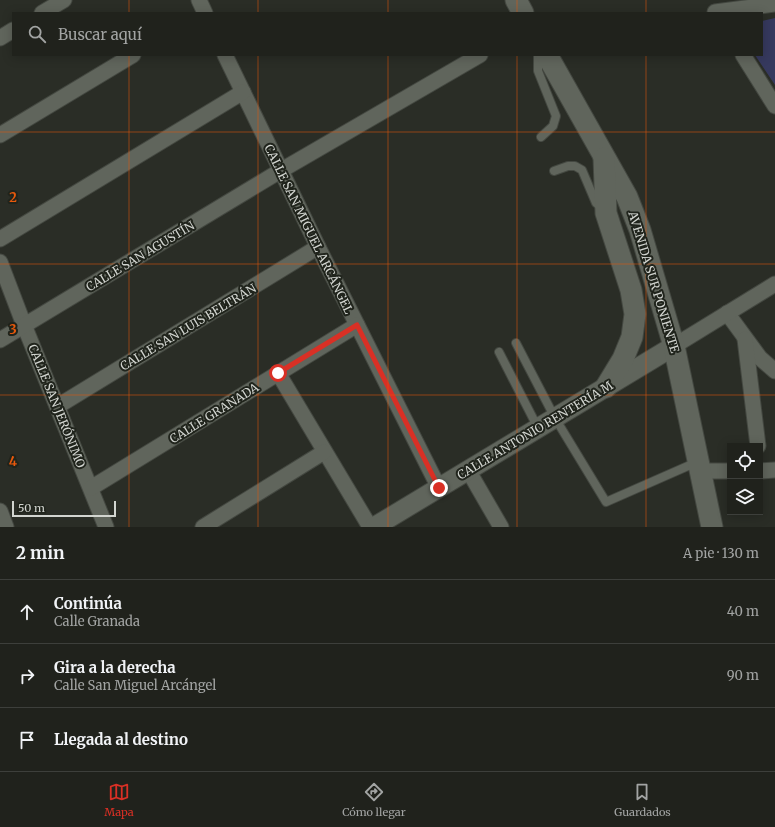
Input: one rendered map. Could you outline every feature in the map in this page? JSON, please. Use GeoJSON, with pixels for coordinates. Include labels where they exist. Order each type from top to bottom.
{"type":"FeatureCollection","features":[{"type":"Feature","properties":{"kind":"main road"},"geometry":{"type":"LineString","coordinates":[[516,0],[522,12]]}},
{"type":"Feature","properties":{"kind":"main road","name":"AVENIDA SUR PONIENTE"},"geometry":{"type":"LineString","coordinates":[[548,56],[627,197],[640,230],[674,346],[712,527]]}},
{"type":"Feature","properties":{"kind":"main road"},"geometry":{"type":"LineString","coordinates":[[604,155],[606,212],[631,290],[635,314],[632,337],[623,359],[606,387]]}},
{"type":"Feature","properties":{"kind":"street"},"geometry":{"type":"LineString","coordinates":[[44,12],[64,0]]}},
{"type":"Feature","properties":{"kind":"street"},"geometry":{"type":"LineString","coordinates":[[713,8],[775,4]]}},
{"type":"Feature","properties":{"kind":"street"},"geometry":{"type":"LineString","coordinates":[[0,38],[12,31]]}},
{"type":"Feature","properties":{"kind":"street"},"geometry":{"type":"LineString","coordinates":[[0,135],[131,56]]}},
{"type":"Feature","properties":{"kind":"street","name":"CALLE SAN MIGUEL ARCÁNGEL"},"geometry":{"type":"LineString","coordinates":[[225,56],[318,248],[439,488]]}},
{"type":"Feature","properties":{"kind":"street","name":"CALLE SAN AGUSTÍN"},"geometry":{"type":"LineString","coordinates":[[0,340],[280,171],[478,56]]}},
{"type":"Feature","properties":{"kind":"street"},"geometry":{"type":"LineString","coordinates":[[744,56],[775,106]]}},
{"type":"Feature","properties":{"kind":"street"},"geometry":{"type":"LineString","coordinates":[[0,239],[242,92]]}},
{"type":"Feature","properties":{"kind":"street","name":"CALLE SAN LUIS BELTRÁN"},"geometry":{"type":"LineString","coordinates":[[58,406],[318,248]]}},
{"type":"Feature","properties":{"kind":"street","name":"CALLE SAN JERÓNIMO"},"geometry":{"type":"LineString","coordinates":[[0,262],[106,527]]}},
{"type":"Feature","properties":{"kind":"street"},"geometry":{"type":"LineString","coordinates":[[674,346],[775,284]]}},
{"type":"Feature","properties":{"kind":"street"},"geometry":{"type":"LineString","coordinates":[[728,313],[745,339],[760,358],[775,371]]}},
{"type":"Feature","properties":{"kind":"street","name":"CALLE GRANADA"},"geometry":{"type":"LineString","coordinates":[[91,488],[357,325]]}},
{"type":"Feature","properties":{"kind":"street"},"geometry":{"type":"LineString","coordinates":[[745,339],[758,443]]}},
{"type":"Feature","properties":{"kind":"street","name":"CALLE ANTONIO RENTERÍA M"},"geometry":{"type":"LineString","coordinates":[[374,527],[674,346]]}},
{"type":"Feature","properties":{"kind":"street"},"geometry":{"type":"LineString","coordinates":[[278,373],[370,527]]}},
{"type":"Feature","properties":{"kind":"street"},"geometry":{"type":"LineString","coordinates":[[203,527],[324,452]]}},
{"type":"Feature","properties":{"kind":"street"},"geometry":{"type":"LineString","coordinates":[[700,466],[727,470]]}},
{"type":"Feature","properties":{"kind":"street"},"geometry":{"type":"LineString","coordinates":[[468,470],[501,527]]}},
{"type":"Feature","properties":{"kind":"street"},"geometry":{"type":"LineString","coordinates":[[0,511],[6,527]]}},
{"type":"Feature","properties":{"kind":"lane"},"geometry":{"type":"LineString","coordinates":[[538,56],[538,71],[556,116],[553,126],[541,138]]}},
{"type":"Feature","properties":{"kind":"lane"},"geometry":{"type":"LineString","coordinates":[[554,171],[568,166],[575,166],[582,170],[596,203],[606,212]]}},
{"type":"Feature","properties":{"kind":"lane"},"geometry":{"type":"LineString","coordinates":[[516,342],[555,418],[606,502],[700,466]]}},
{"type":"Feature","properties":{"kind":"lane"},"geometry":{"type":"LineString","coordinates":[[498,352],[538,428]]}},
{"type":"Feature","properties":{"kind":"shaded area"},"geometry":{"type":"Polygon","coordinates":[[[775,18],[775,85],[756,56],[763,56],[763,21],[775,18]]]}},
{"type":"Feature","properties":{"kind":"route"},"geometry":{"type":"LineString","coordinates":[[278,373],[357,325],[439,488]]}}]}
